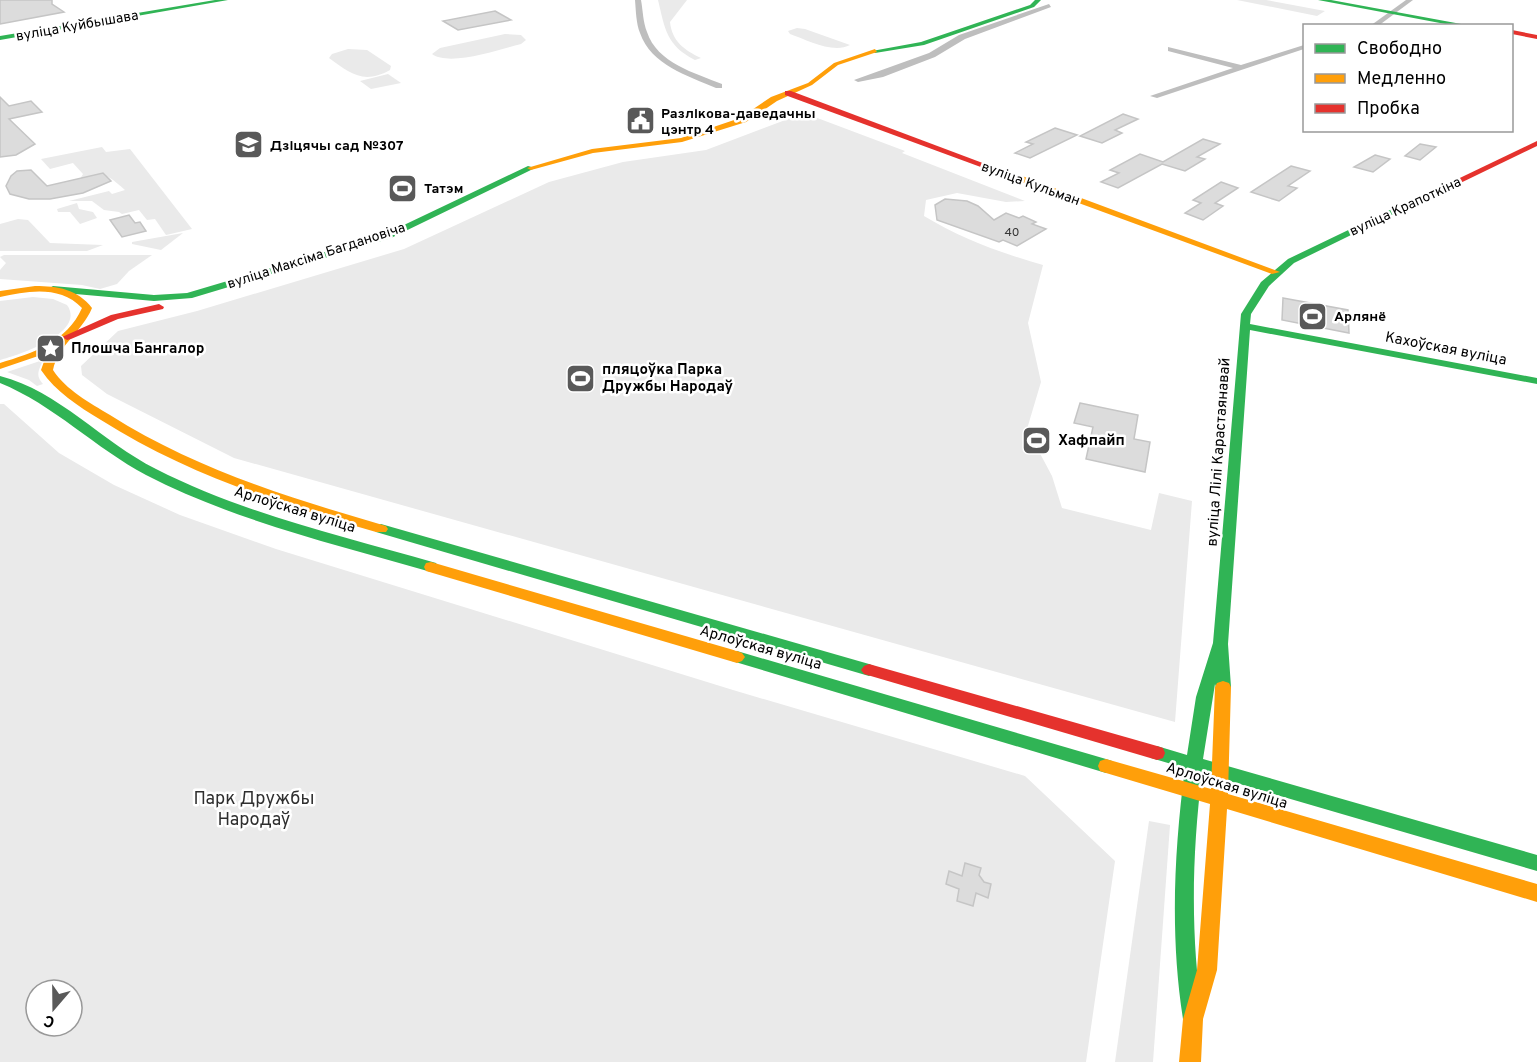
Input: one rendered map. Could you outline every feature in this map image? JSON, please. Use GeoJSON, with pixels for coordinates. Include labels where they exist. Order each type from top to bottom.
{"type":"FeatureCollection","features":[{"type":"Feature","properties":{"kind":"main road","name":"вуліца Куйбышава"},"geometry":{"type":"LineString","coordinates":[[0,38],[225,0]]}},
{"type":"Feature","properties":{"kind":"main road"},"geometry":{"type":"LineString","coordinates":[[1321,0],[1457,24]]}},
{"type":"Feature","properties":{"kind":"main road","name":"вуліца Максіма Багдановіча"},"geometry":{"type":"LineString","coordinates":[[0,366],[36,354],[66,338],[128,313],[193,303],[396,244],[539,174],[595,157],[690,145],[769,120],[793,95],[836,64],[877,50],[922,44],[1044,3]]}},
{"type":"Feature","properties":{"kind":"main road"},"geometry":{"type":"LineString","coordinates":[[1513,32],[1537,37]]}},
{"type":"Feature","properties":{"kind":"main road","name":"вуліца Максіма Багдановіча"},"geometry":{"type":"LineString","coordinates":[[28,290],[53,289],[154,298],[188,296],[388,236],[534,167],[592,151],[682,140],[743,120],[774,99],[793,95]]}},
{"type":"Feature","properties":{"kind":"main road","name":"вуліца Кульман"},"geometry":{"type":"LineString","coordinates":[[793,95],[1275,272]]}},
{"type":"Feature","properties":{"kind":"main road","name":"вуліца Крапоткіна"},"geometry":{"type":"LineString","coordinates":[[1275,272],[1291,261],[1537,143]]}},
{"type":"Feature","properties":{"kind":"main road","name":"вуліца Лілі Карастаянавай"},"geometry":{"type":"LineString","coordinates":[[1190,1062],[1193,1019],[1207,970],[1224,695],[1220,644],[1244,326],[1253,299],[1275,272]]}},
{"type":"Feature","properties":{"kind":"main road"},"geometry":{"type":"LineString","coordinates":[[0,285],[28,290]]}},
{"type":"Feature","properties":{"kind":"main road"},"geometry":{"type":"LineString","coordinates":[[53,289],[76,295],[87,308],[84,319],[66,338]]}},
{"type":"Feature","properties":{"kind":"main road"},"geometry":{"type":"LineString","coordinates":[[0,294],[28,290]]}},
{"type":"Feature","properties":{"kind":"main road","name":"Кахоўская вуліца"},"geometry":{"type":"LineString","coordinates":[[1244,326],[1537,381]]}},
{"type":"Feature","properties":{"kind":"main road","name":"Арлоўская вуліца"},"geometry":{"type":"LineString","coordinates":[[66,338],[50,357],[47,370],[60,386],[100,415],[161,453],[232,484],[279,500],[1537,863]]}},
{"type":"Feature","properties":{"kind":"main road","name":"Арлоўская вуліца"},"geometry":{"type":"LineString","coordinates":[[0,379],[24,387],[117,453],[174,484],[249,513],[1537,893]]}},
{"type":"Feature","properties":{"kind":"main road","name":"вуліца Лілі Карастаянавай"},"geometry":{"type":"LineString","coordinates":[[1193,1019],[1186,988],[1182,930],[1192,791],[1204,688],[1220,644]]}},
{"type":"Feature","properties":{"kind":"street"},"geometry":{"type":"LineString","coordinates":[[638,0],[644,35],[653,51],[668,62],[719,86]]}},
{"type":"Feature","properties":{"kind":"street"},"geometry":{"type":"LineString","coordinates":[[1376,24],[1410,0]]}},
{"type":"Feature","properties":{"kind":"street","name":"вуліца Максіма Багдановіча"},"geometry":{"type":"LineString","coordinates":[[858,80],[880,75],[932,55],[956,39],[999,24],[1044,3]]}},
{"type":"Feature","properties":{"kind":"street"},"geometry":{"type":"LineString","coordinates":[[1154,96],[1303,48]]}},
{"type":"Feature","properties":{"kind":"street"},"geometry":{"type":"LineString","coordinates":[[1172,49],[1239,67]]}},
{"type":"Feature","properties":{"kind":"green space"},"geometry":{"type":"Polygon","coordinates":[[[658,0],[687,0],[670,22],[671,29],[680,44],[701,58],[695,60],[672,42],[665,28],[658,0]]]}},
{"type":"Feature","properties":{"kind":"green space"},"geometry":{"type":"Polygon","coordinates":[[[1237,0],[1266,0],[1325,11],[1317,16],[1237,0]]]}},
{"type":"Feature","properties":{"kind":"green space"},"geometry":{"type":"Polygon","coordinates":[[[797,28],[850,45],[828,47],[790,34],[788,31],[797,28]]]}},
{"type":"Feature","properties":{"kind":"green space"},"geometry":{"type":"Polygon","coordinates":[[[505,34],[521,35],[526,40],[521,44],[463,58],[440,58],[432,54],[440,48],[505,34]]]}},
{"type":"Feature","properties":{"kind":"green space"},"geometry":{"type":"Polygon","coordinates":[[[348,49],[367,50],[391,66],[390,70],[372,77],[364,77],[350,72],[329,58],[332,54],[348,49]]]}},
{"type":"Feature","properties":{"kind":"green space"},"geometry":{"type":"Polygon","coordinates":[[[388,74],[401,83],[371,89],[360,81],[388,74]]]}},
{"type":"Feature","properties":{"kind":"green space"},"geometry":{"type":"Polygon","coordinates":[[[804,113],[905,151],[902,153],[1025,201],[1006,202],[957,193],[926,200],[924,216],[982,245],[1043,265],[1028,323],[1041,382],[1027,429],[1052,476],[1062,508],[1151,530],[1159,493],[1192,501],[1175,722],[234,458],[107,394],[82,375],[81,366],[118,331],[197,311],[404,249],[549,182],[623,162],[706,150],[804,113]]]}},
{"type":"Feature","properties":{"kind":"green space"},"geometry":{"type":"Polygon","coordinates":[[[102,147],[106,152],[130,149],[192,229],[166,235],[155,219],[147,220],[139,210],[122,214],[104,210],[92,201],[69,201],[109,191],[112,194],[125,190],[109,177],[94,175],[80,179],[83,174],[73,163],[50,169],[41,159],[102,147]]]}},
{"type":"Feature","properties":{"kind":"green space"},"geometry":{"type":"Polygon","coordinates":[[[77,203],[79,209],[93,212],[97,218],[80,224],[70,212],[58,212],[57,209],[77,203]]]}},
{"type":"Feature","properties":{"kind":"green space"},"geometry":{"type":"Polygon","coordinates":[[[18,219],[28,220],[50,243],[103,245],[87,251],[0,251],[0,224],[18,219]]]}},
{"type":"Feature","properties":{"kind":"green space"},"geometry":{"type":"Polygon","coordinates":[[[183,233],[161,250],[132,244],[132,242],[183,233]]]}},
{"type":"Feature","properties":{"kind":"green space"},"geometry":{"type":"Polygon","coordinates":[[[4,255],[152,255],[129,271],[117,284],[100,289],[82,285],[0,279],[0,270],[6,263],[0,257],[4,255]]]}},
{"type":"Feature","properties":{"kind":"green space","name":"Плошча Бангалор"},"geometry":{"type":"Polygon","coordinates":[[[33,297],[53,299],[67,305],[71,315],[68,325],[48,341],[0,360],[0,301],[33,297]]]}},
{"type":"Feature","properties":{"kind":"green space"},"geometry":{"type":"Polygon","coordinates":[[[43,360],[38,375],[43,384],[37,386],[29,380],[7,372],[43,360]]]}},
{"type":"Feature","properties":{"kind":"green space","name":"Парк Дружбы Народаў"},"geometry":{"type":"Polygon","coordinates":[[[0,404],[4,404],[59,453],[114,485],[180,515],[276,549],[733,690],[1025,776],[1115,861],[1086,1062],[0,1062],[0,404]]]}},
{"type":"Feature","properties":{"kind":"green space"},"geometry":{"type":"Polygon","coordinates":[[[1149,821],[1170,825],[1153,1062],[1115,1062],[1149,821]]]}},
{"type":"Feature","properties":{"kind":"building"},"geometry":{"type":"Polygon","coordinates":[[[0,0],[52,0],[52,4],[64,12],[0,24],[0,0]]]}},
{"type":"Feature","properties":{"kind":"building"},"geometry":{"type":"Polygon","coordinates":[[[495,11],[511,20],[458,30],[443,21],[495,11]]]}},
{"type":"Feature","properties":{"kind":"building"},"geometry":{"type":"Polygon","coordinates":[[[0,97],[9,106],[31,101],[42,112],[9,119],[35,144],[16,155],[0,157],[0,97]]]}},
{"type":"Feature","properties":{"kind":"building"},"geometry":{"type":"Polygon","coordinates":[[[1123,114],[1138,119],[1115,130],[1122,133],[1102,143],[1080,136],[1123,114]]]}},
{"type":"Feature","properties":{"kind":"building"},"geometry":{"type":"Polygon","coordinates":[[[1055,128],[1077,135],[1030,158],[1015,153],[1033,144],[1026,142],[1055,128]]]}},
{"type":"Feature","properties":{"kind":"building"},"geometry":{"type":"Polygon","coordinates":[[[1203,139],[1220,144],[1197,157],[1205,159],[1185,171],[1162,164],[1118,188],[1101,182],[1119,173],[1110,170],[1140,154],[1163,162],[1203,139]]]}},
{"type":"Feature","properties":{"kind":"building"},"geometry":{"type":"Polygon","coordinates":[[[1420,144],[1436,147],[1420,160],[1405,156],[1420,144]]]}},
{"type":"Feature","properties":{"kind":"building"},"geometry":{"type":"Polygon","coordinates":[[[1375,155],[1390,159],[1373,172],[1354,167],[1375,155]]]}},
{"type":"Feature","properties":{"kind":"building"},"geometry":{"type":"Polygon","coordinates":[[[1291,166],[1310,171],[1288,186],[1297,188],[1279,201],[1251,192],[1291,166]]]}},
{"type":"Feature","properties":{"kind":"building"},"geometry":{"type":"Polygon","coordinates":[[[31,170],[47,186],[103,173],[111,181],[83,193],[50,199],[29,199],[10,194],[6,186],[11,176],[17,171],[31,170]]]}},
{"type":"Feature","properties":{"kind":"building"},"geometry":{"type":"Polygon","coordinates":[[[1221,182],[1238,188],[1215,203],[1223,206],[1203,220],[1185,213],[1201,203],[1193,200],[1221,182]]]}},
{"type":"Feature","properties":{"kind":"building"},"geometry":{"type":"Polygon","coordinates":[[[945,199],[967,201],[978,206],[994,220],[1006,213],[1019,218],[1023,216],[1036,222],[1032,224],[1046,229],[1017,246],[1003,240],[999,242],[937,220],[935,205],[945,199]]]}},
{"type":"Feature","properties":{"kind":"building"},"geometry":{"type":"Polygon","coordinates":[[[129,215],[135,223],[140,222],[146,231],[122,237],[110,220],[129,215]]]}},
{"type":"Feature","properties":{"kind":"building","name":"Арлянё"},"geometry":{"type":"Polygon","coordinates":[[[1283,298],[1348,310],[1349,333],[1282,320],[1283,298]]]}},
{"type":"Feature","properties":{"kind":"building"},"geometry":{"type":"Polygon","coordinates":[[[1080,403],[1138,415],[1134,439],[1150,442],[1145,472],[1086,459],[1093,427],[1074,423],[1080,403]]]}},
{"type":"Feature","properties":{"kind":"building"},"geometry":{"type":"Polygon","coordinates":[[[965,863],[981,868],[979,875],[984,882],[991,884],[988,898],[976,893],[973,906],[957,901],[959,889],[946,884],[949,871],[962,876],[965,863]]]}},
{"type":"Feature","properties":{"kind":"traffic: fast"},"geometry":{"type":"LineString","coordinates":[[0,38],[225,0]]}},
{"type":"Feature","properties":{"kind":"traffic: fast"},"geometry":{"type":"LineString","coordinates":[[875,51],[922,44],[1032,6],[1038,0]]}},
{"type":"Feature","properties":{"kind":"traffic: fast"},"geometry":{"type":"LineString","coordinates":[[1321,0],[1458,24]]}},
{"type":"Feature","properties":{"kind":"traffic: fast"},"geometry":{"type":"LineString","coordinates":[[53,289],[154,298],[188,296],[388,236],[531,168]]}},
{"type":"Feature","properties":{"kind":"traffic: fast"},"geometry":{"type":"LineString","coordinates":[[1223,687],[1220,644],[1246,314],[1265,284],[1291,261],[1445,187]]}},
{"type":"Feature","properties":{"kind":"traffic: fast"},"geometry":{"type":"LineString","coordinates":[[1244,326],[1537,381]]}},
{"type":"Feature","properties":{"kind":"traffic: fast"},"geometry":{"type":"LineString","coordinates":[[0,379],[40,398],[132,461],[184,488],[289,526],[431,567]]}},
{"type":"Feature","properties":{"kind":"traffic: fast"},"geometry":{"type":"LineString","coordinates":[[381,529],[869,670]]}},
{"type":"Feature","properties":{"kind":"traffic: fast"},"geometry":{"type":"LineString","coordinates":[[1193,1019],[1188,989],[1184,930],[1187,842],[1201,714],[1218,647]]}},
{"type":"Feature","properties":{"kind":"traffic: fast"},"geometry":{"type":"LineString","coordinates":[[737,657],[1106,766]]}},
{"type":"Feature","properties":{"kind":"traffic: fast"},"geometry":{"type":"LineString","coordinates":[[1157,753],[1537,863]]}},
{"type":"Feature","properties":{"kind":"traffic: slow"},"geometry":{"type":"LineString","coordinates":[[531,168],[592,151],[682,140],[743,120],[774,99],[810,84],[836,64],[875,51]]}},
{"type":"Feature","properties":{"kind":"traffic: slow"},"geometry":{"type":"LineString","coordinates":[[1000,171],[1275,272]]}},
{"type":"Feature","properties":{"kind":"traffic: slow"},"geometry":{"type":"LineString","coordinates":[[0,294],[35,289],[59,290],[79,299],[87,308],[82,320],[64,340],[39,353],[0,366]]}},
{"type":"Feature","properties":{"kind":"traffic: slow"},"geometry":{"type":"LineString","coordinates":[[64,339],[50,357],[47,370],[69,393],[128,432],[163,451],[233,482],[381,529]]}},
{"type":"Feature","properties":{"kind":"traffic: slow"},"geometry":{"type":"LineString","coordinates":[[431,567],[737,657]]}},
{"type":"Feature","properties":{"kind":"traffic: slow"},"geometry":{"type":"LineString","coordinates":[[1190,1062],[1193,1019],[1207,970],[1221,770],[1223,687]]}},
{"type":"Feature","properties":{"kind":"traffic: slow"},"geometry":{"type":"LineString","coordinates":[[1106,766],[1537,893]]}},
{"type":"Feature","properties":{"kind":"traffic: jam"},"geometry":{"type":"LineString","coordinates":[[1513,32],[1537,37]]}},
{"type":"Feature","properties":{"kind":"traffic: jam"},"geometry":{"type":"LineString","coordinates":[[788,93],[1000,171]]}},
{"type":"Feature","properties":{"kind":"traffic: jam"},"geometry":{"type":"LineString","coordinates":[[1445,187],[1537,143]]}},
{"type":"Feature","properties":{"kind":"traffic: jam"},"geometry":{"type":"LineString","coordinates":[[67,337],[115,317],[159,307]]}},
{"type":"Feature","properties":{"kind":"traffic: jam"},"geometry":{"type":"LineString","coordinates":[[869,670],[1157,753]]}},
{"type":"Feature","properties":{"kind":"place","name":"Разлікова-даведачны цэнтр 4"},"geometry":{"type":"Point","coordinates":[640,121]}},
{"type":"Feature","properties":{"kind":"place","name":"Дзіцячы сад №307"},"geometry":{"type":"Point","coordinates":[249,145]}},
{"type":"Feature","properties":{"kind":"place","name":"Татэм"},"geometry":{"type":"Point","coordinates":[403,188]}},
{"type":"Feature","properties":{"kind":"place","name":"Арлянё"},"geometry":{"type":"Point","coordinates":[1313,316]}},
{"type":"Feature","properties":{"kind":"place","name":"Плошча Бангалор"},"geometry":{"type":"Point","coordinates":[50,348]}},
{"type":"Feature","properties":{"kind":"place","name":"пляцоўка Парка Дружбы Народаў"},"geometry":{"type":"Point","coordinates":[581,378]}},
{"type":"Feature","properties":{"kind":"place","name":"Хафпайп"},"geometry":{"type":"Point","coordinates":[1037,440]}}]}
